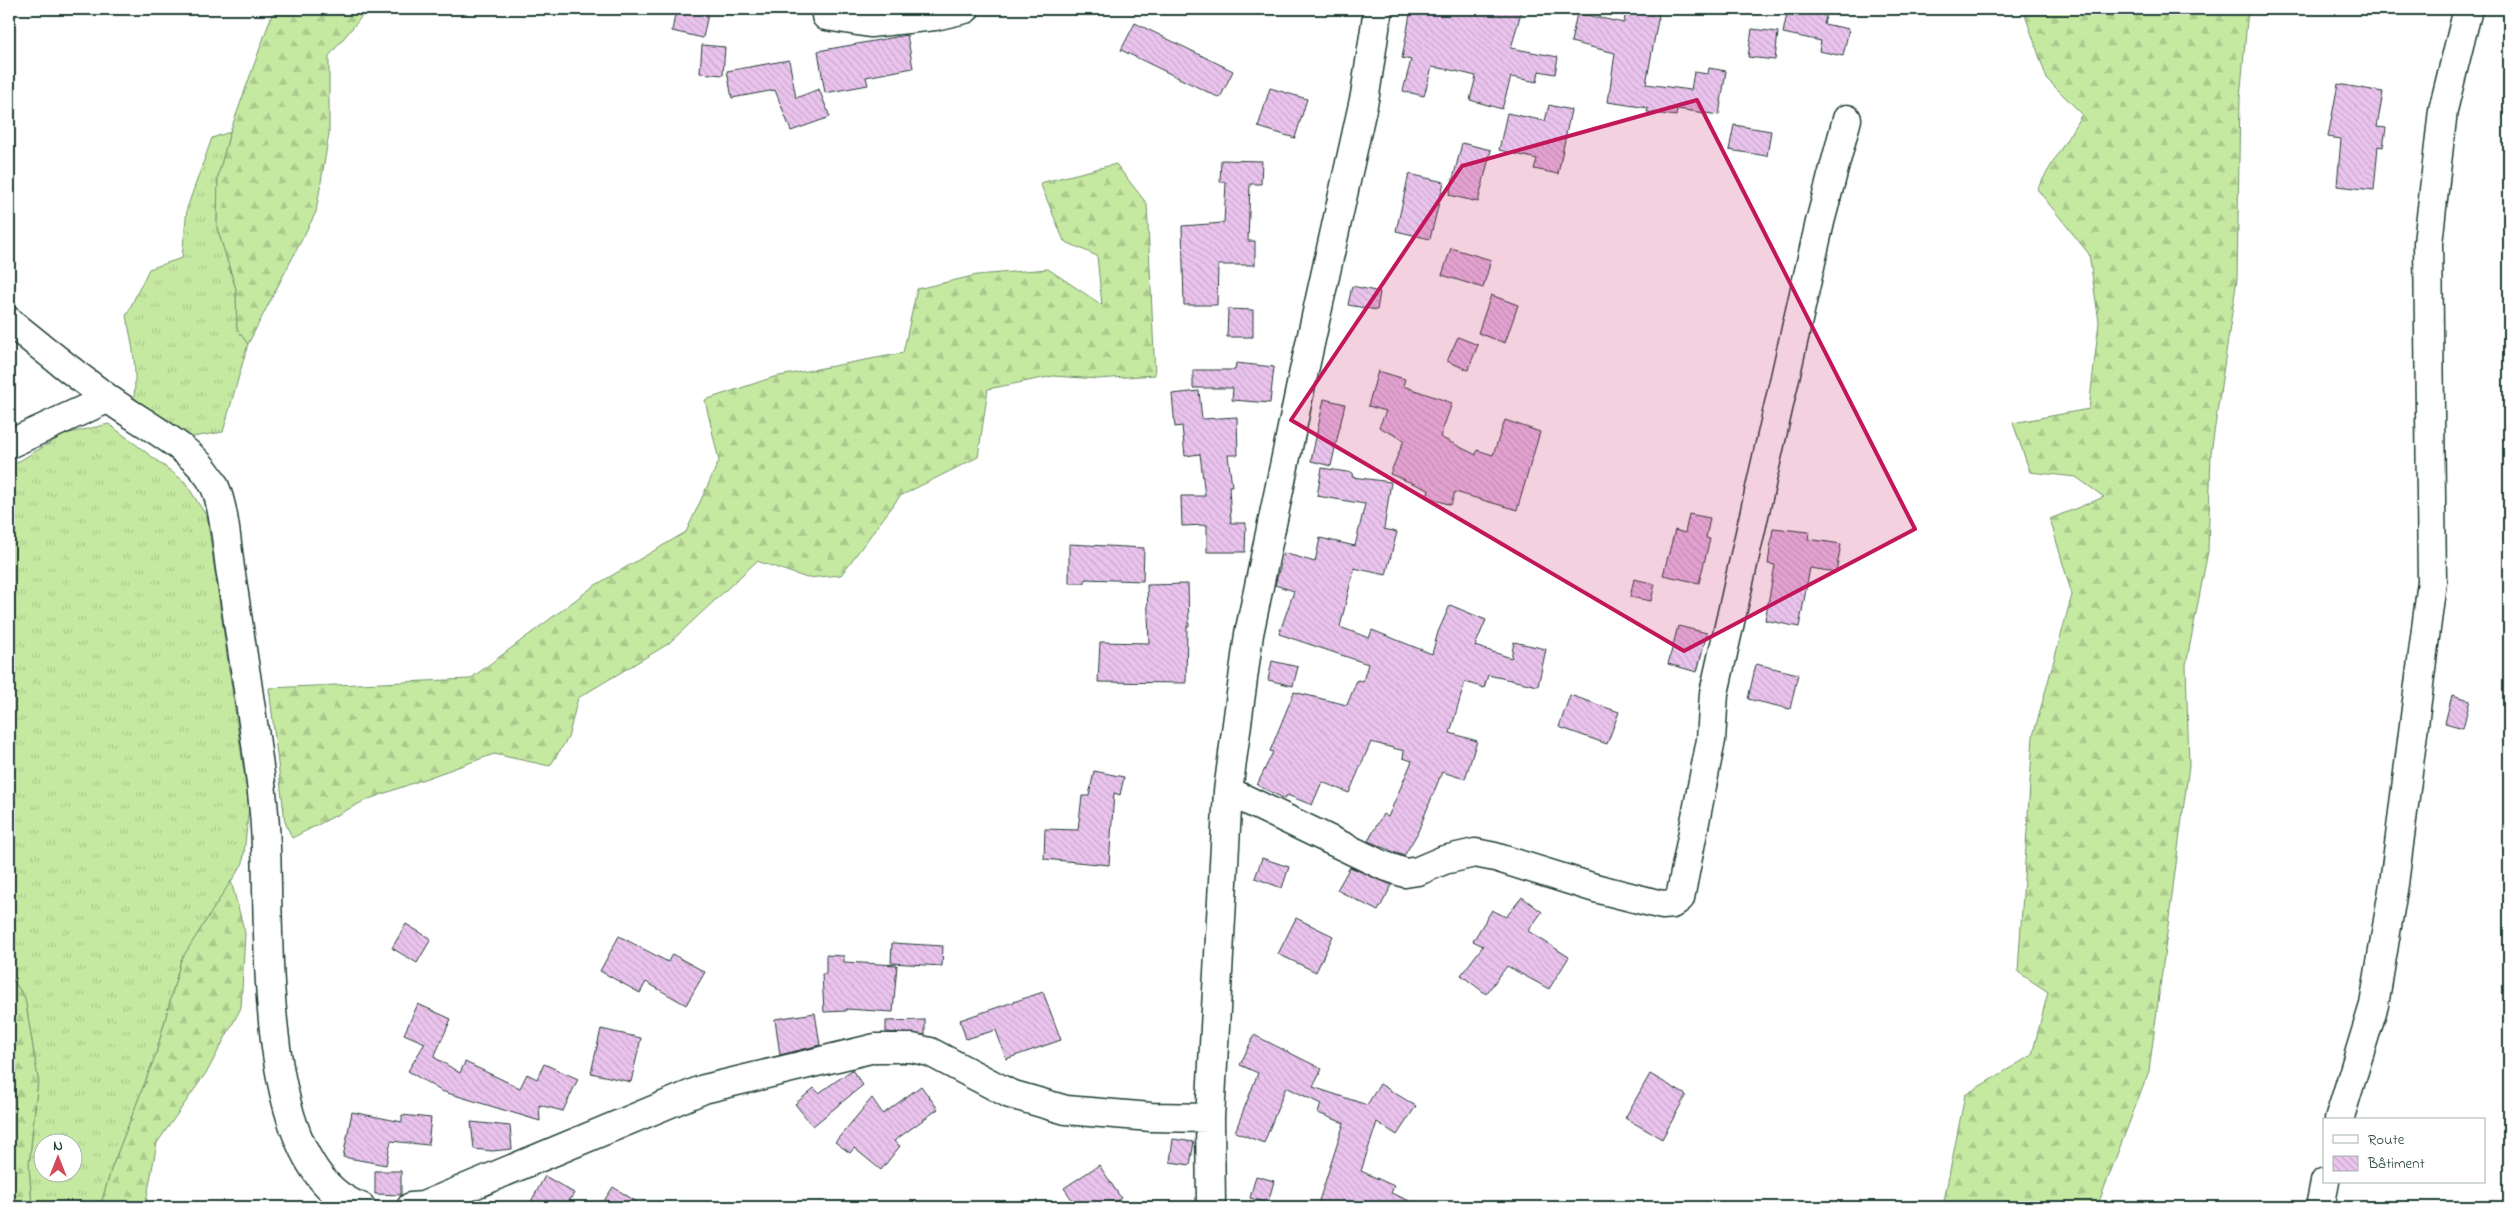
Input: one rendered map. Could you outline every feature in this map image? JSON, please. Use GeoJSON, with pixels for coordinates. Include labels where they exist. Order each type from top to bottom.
{"type":"FeatureCollection","features":[{"type":"Feature","properties":{"kind":"street"},"geometry":{"type":"LineString","coordinates":[[826,16],[870,23],[935,16],[965,9]]}},
{"type":"Feature","properties":{"kind":"street"},"geometry":{"type":"LineString","coordinates":[[1210,1207],[1210,1118],[1228,791],[1249,634],[1302,380],[1365,95],[1378,9]]}},
{"type":"Feature","properties":{"kind":"street"},"geometry":{"type":"LineString","coordinates":[[2340,1118],[2374,1005],[2394,884],[2432,581],[2428,244],[2443,110],[2468,9]]}},
{"type":"Feature","properties":{"kind":"street"},"geometry":{"type":"LineString","coordinates":[[1228,791],[1382,865],[1405,873],[1418,871],[1444,860],[1475,853],[1662,906],[1672,904],[1680,898],[1712,740],[1714,693],[1820,222],[1847,119]]}},
{"type":"Feature","properties":{"kind":"street"},"geometry":{"type":"LineString","coordinates":[[9,321],[108,399],[188,453],[206,471],[216,490],[236,602],[265,827],[271,987],[281,1084],[295,1133],[320,1177],[341,1197],[361,1207]]}},
{"type":"Feature","properties":{"kind":"street"},"geometry":{"type":"LineString","coordinates":[[9,444],[108,399]]}},
{"type":"Feature","properties":{"kind":"street"},"geometry":{"type":"LineString","coordinates":[[411,1207],[432,1202],[704,1089],[874,1048],[912,1048],[930,1052],[1010,1094],[1066,1110],[1151,1117],[1210,1118]]}},
{"type":"Feature","properties":{"kind":"street"},"geometry":{"type":"LineString","coordinates":[[2320,1207],[2325,1184]]}},
{"type":"Feature","properties":{"kind":"highlighted area"},"geometry":{"type":"Polygon","coordinates":[[[1697,100],[1915,529],[1684,651],[1291,420],[1462,166],[1697,100]]]}},
{"type":"Feature","properties":{"kind":"green space"},"geometry":{"type":"Polygon","coordinates":[[[274,9],[368,9],[329,56],[329,134],[316,212],[248,344],[237,329],[236,289],[217,227],[218,176],[230,132],[274,9]]]}},
{"type":"Feature","properties":{"kind":"green space"},"geometry":{"type":"Polygon","coordinates":[[[2023,9],[2248,9],[2240,99],[2237,279],[2211,453],[2208,551],[2186,665],[2189,765],[2149,1071],[2097,1207],[1940,1207],[1944,1201],[1965,1095],[2032,1055],[2048,992],[2018,972],[2033,736],[2072,595],[2050,519],[2104,497],[2076,477],[2030,472],[2013,423],[2089,409],[2099,322],[2089,254],[2037,189],[2082,114],[2047,79],[2023,9]]]}},
{"type":"Feature","properties":{"kind":"green space"},"geometry":{"type":"Polygon","coordinates":[[[230,132],[218,176],[217,227],[236,289],[237,329],[248,344],[223,432],[186,438],[134,398],[134,357],[126,316],[149,269],[182,258],[187,208],[212,138],[230,132]]]}},
{"type":"Feature","properties":{"kind":"green space"},"geometry":{"type":"Polygon","coordinates":[[[1116,164],[1147,204],[1155,375],[1098,379],[1053,376],[988,389],[978,457],[900,496],[841,575],[807,578],[757,561],[668,644],[578,698],[568,738],[550,766],[494,754],[366,800],[292,838],[285,822],[269,688],[470,679],[594,586],[686,532],[719,461],[705,400],[774,377],[903,353],[917,289],[977,275],[1048,269],[1102,305],[1097,256],[1064,241],[1040,183],[1116,164]]]}},
{"type":"Feature","properties":{"kind":"green space"},"geometry":{"type":"Polygon","coordinates":[[[109,424],[185,482],[207,517],[249,806],[243,863],[181,960],[156,1054],[112,1167],[100,1207],[32,1207],[29,1165],[32,1136],[32,1184],[82,1184],[82,1134],[32,1134],[38,1079],[25,998],[9,974],[9,467],[65,434],[109,424]]]}},
{"type":"Feature","properties":{"kind":"green space"},"geometry":{"type":"Polygon","coordinates":[[[231,881],[245,933],[241,1008],[208,1070],[157,1143],[145,1207],[100,1207],[112,1167],[156,1054],[181,960],[231,881]]]}},
{"type":"Feature","properties":{"kind":"green space"},"geometry":{"type":"Polygon","coordinates":[[[9,974],[25,998],[38,1079],[29,1165],[32,1207],[9,1207],[9,974]]]}},
{"type":"Feature","properties":{"kind":"building"},"geometry":{"type":"Polygon","coordinates":[[[676,9],[709,9],[703,38],[672,31],[676,9]]]}},
{"type":"Feature","properties":{"kind":"building"},"geometry":{"type":"Polygon","coordinates":[[[1411,9],[1522,9],[1511,48],[1558,57],[1555,74],[1539,71],[1537,82],[1511,77],[1502,109],[1470,100],[1476,76],[1451,70],[1432,67],[1424,96],[1403,91],[1411,60],[1402,58],[1411,9]]]}},
{"type":"Feature","properties":{"kind":"building"},"geometry":{"type":"Polygon","coordinates":[[[1626,9],[1660,9],[1646,84],[1691,90],[1694,72],[1708,74],[1709,68],[1726,71],[1719,115],[1677,109],[1676,116],[1647,112],[1648,108],[1608,102],[1615,53],[1571,42],[1577,13],[1624,23],[1626,9]]]}},
{"type":"Feature","properties":{"kind":"building"},"geometry":{"type":"Polygon","coordinates":[[[1788,9],[1828,9],[1824,24],[1849,29],[1843,56],[1819,51],[1821,41],[1783,33],[1788,9]]]}},
{"type":"Feature","properties":{"kind":"building"},"geometry":{"type":"Polygon","coordinates":[[[1135,23],[1233,71],[1220,98],[1121,50],[1135,23]]]}},
{"type":"Feature","properties":{"kind":"building"},"geometry":{"type":"Polygon","coordinates":[[[1752,29],[1778,32],[1775,60],[1748,57],[1752,29]]]}},
{"type":"Feature","properties":{"kind":"building"},"geometry":{"type":"Polygon","coordinates":[[[907,35],[913,68],[866,77],[868,85],[825,93],[818,51],[907,35]]]}},
{"type":"Feature","properties":{"kind":"building"},"geometry":{"type":"Polygon","coordinates":[[[702,45],[725,47],[723,75],[700,73],[702,45]]]}},
{"type":"Feature","properties":{"kind":"building"},"geometry":{"type":"Polygon","coordinates":[[[789,60],[796,98],[819,89],[830,117],[791,131],[775,90],[732,98],[727,71],[789,60]]]}},
{"type":"Feature","properties":{"kind":"building"},"geometry":{"type":"Polygon","coordinates":[[[2338,84],[2383,92],[2377,127],[2386,128],[2383,147],[2378,146],[2374,190],[2337,186],[2341,139],[2328,137],[2338,84]]]}},
{"type":"Feature","properties":{"kind":"building"},"geometry":{"type":"Polygon","coordinates":[[[1270,88],[1307,99],[1295,138],[1258,127],[1270,88]]]}},
{"type":"Feature","properties":{"kind":"building"},"geometry":{"type":"Polygon","coordinates":[[[1549,105],[1571,110],[1558,174],[1534,169],[1537,159],[1499,150],[1507,113],[1545,121],[1549,105]]]}},
{"type":"Feature","properties":{"kind":"building"},"geometry":{"type":"Polygon","coordinates":[[[1734,125],[1771,131],[1767,156],[1729,150],[1734,125]]]}},
{"type":"Feature","properties":{"kind":"building"},"geometry":{"type":"Polygon","coordinates":[[[1462,143],[1491,150],[1478,202],[1449,195],[1462,143]]]}},
{"type":"Feature","properties":{"kind":"building"},"geometry":{"type":"Polygon","coordinates":[[[1221,160],[1262,161],[1261,184],[1250,184],[1248,241],[1255,241],[1255,265],[1218,265],[1217,305],[1184,305],[1182,226],[1224,223],[1226,182],[1220,182],[1221,160]]]}},
{"type":"Feature","properties":{"kind":"building"},"geometry":{"type":"Polygon","coordinates":[[[1409,174],[1444,182],[1430,239],[1396,231],[1409,174]]]}},
{"type":"Feature","properties":{"kind":"building"},"geometry":{"type":"Polygon","coordinates":[[[1451,248],[1491,260],[1483,288],[1442,275],[1451,248]]]}},
{"type":"Feature","properties":{"kind":"building"},"geometry":{"type":"Polygon","coordinates":[[[1352,286],[1380,292],[1377,310],[1348,305],[1352,286]]]}},
{"type":"Feature","properties":{"kind":"building"},"geometry":{"type":"Polygon","coordinates":[[[1491,295],[1518,305],[1505,343],[1478,333],[1491,295]]]}},
{"type":"Feature","properties":{"kind":"building"},"geometry":{"type":"Polygon","coordinates":[[[1228,309],[1253,310],[1253,337],[1227,337],[1228,309]]]}},
{"type":"Feature","properties":{"kind":"building"},"geometry":{"type":"Polygon","coordinates":[[[1458,337],[1478,345],[1468,370],[1447,361],[1458,337]]]}},
{"type":"Feature","properties":{"kind":"building"},"geometry":{"type":"Polygon","coordinates":[[[1236,363],[1274,367],[1270,403],[1232,400],[1233,388],[1193,388],[1193,370],[1235,370],[1236,363]]]}},
{"type":"Feature","properties":{"kind":"building"},"geometry":{"type":"Polygon","coordinates":[[[1378,371],[1405,379],[1403,386],[1452,403],[1440,437],[1476,455],[1477,450],[1493,455],[1505,420],[1540,432],[1517,510],[1455,492],[1451,505],[1427,497],[1429,490],[1390,474],[1404,440],[1379,427],[1386,411],[1368,406],[1378,371]]]}},
{"type":"Feature","properties":{"kind":"building"},"geometry":{"type":"Polygon","coordinates":[[[1199,391],[1202,419],[1237,417],[1238,455],[1228,455],[1232,486],[1229,486],[1231,523],[1246,523],[1245,552],[1207,552],[1207,525],[1182,526],[1181,496],[1205,496],[1200,454],[1185,456],[1182,426],[1175,427],[1172,394],[1199,391]]]}},
{"type":"Feature","properties":{"kind":"building"},"geometry":{"type":"Polygon","coordinates":[[[1324,399],[1345,404],[1331,466],[1311,461],[1324,399]]]}},
{"type":"Feature","properties":{"kind":"building"},"geometry":{"type":"Polygon","coordinates":[[[1322,468],[1353,473],[1352,477],[1391,482],[1384,529],[1397,532],[1386,575],[1354,568],[1340,627],[1369,638],[1372,630],[1432,654],[1438,632],[1450,605],[1486,620],[1475,646],[1511,658],[1514,642],[1546,649],[1538,686],[1488,675],[1484,688],[1465,682],[1450,733],[1477,741],[1465,779],[1442,772],[1417,834],[1404,856],[1368,841],[1383,814],[1388,817],[1412,761],[1403,758],[1404,751],[1371,742],[1349,793],[1322,782],[1312,805],[1287,795],[1285,799],[1257,785],[1273,752],[1270,751],[1294,692],[1347,705],[1357,680],[1363,681],[1368,664],[1279,634],[1294,591],[1275,585],[1284,553],[1315,562],[1320,538],[1355,546],[1365,504],[1317,496],[1322,468]]]}},
{"type":"Feature","properties":{"kind":"building"},"geometry":{"type":"Polygon","coordinates":[[[1689,514],[1710,518],[1706,538],[1710,539],[1699,583],[1663,575],[1675,530],[1685,533],[1689,514]]]}},
{"type":"Feature","properties":{"kind":"building"},"geometry":{"type":"Polygon","coordinates":[[[1773,528],[1809,532],[1808,539],[1841,544],[1836,572],[1810,568],[1799,627],[1765,620],[1775,565],[1768,564],[1773,528]]]}},
{"type":"Feature","properties":{"kind":"building"},"geometry":{"type":"Polygon","coordinates":[[[1069,544],[1144,548],[1143,581],[1085,579],[1085,583],[1069,583],[1069,544]]]}},
{"type":"Feature","properties":{"kind":"building"},"geometry":{"type":"Polygon","coordinates":[[[1634,579],[1655,584],[1651,601],[1630,597],[1634,579]]]}},
{"type":"Feature","properties":{"kind":"building"},"geometry":{"type":"Polygon","coordinates":[[[1188,584],[1189,626],[1187,626],[1186,683],[1098,682],[1100,642],[1149,643],[1147,585],[1188,584]]]}},
{"type":"Feature","properties":{"kind":"building"},"geometry":{"type":"Polygon","coordinates":[[[1678,626],[1707,633],[1697,672],[1668,664],[1678,626]]]}},
{"type":"Feature","properties":{"kind":"building"},"geometry":{"type":"Polygon","coordinates":[[[1272,661],[1298,667],[1293,686],[1268,680],[1272,661]]]}},
{"type":"Feature","properties":{"kind":"building"},"geometry":{"type":"Polygon","coordinates":[[[1756,664],[1798,674],[1790,709],[1748,699],[1756,664]]]}},
{"type":"Feature","properties":{"kind":"building"},"geometry":{"type":"Polygon","coordinates":[[[1570,695],[1619,712],[1607,744],[1559,727],[1570,695]]]}},
{"type":"Feature","properties":{"kind":"building"},"geometry":{"type":"Polygon","coordinates":[[[2452,695],[2470,700],[2463,728],[2445,723],[2452,695]]]}},
{"type":"Feature","properties":{"kind":"building"},"geometry":{"type":"Polygon","coordinates":[[[1094,771],[1124,777],[1120,795],[1114,793],[1109,865],[1044,859],[1045,829],[1078,830],[1082,796],[1089,796],[1094,771]]]}},
{"type":"Feature","properties":{"kind":"building"},"geometry":{"type":"Polygon","coordinates":[[[1262,858],[1289,867],[1282,888],[1255,878],[1262,858]]]}},
{"type":"Feature","properties":{"kind":"building"},"geometry":{"type":"Polygon","coordinates":[[[1350,867],[1392,885],[1378,911],[1337,890],[1350,867]]]}},
{"type":"Feature","properties":{"kind":"building"},"geometry":{"type":"Polygon","coordinates":[[[1522,897],[1542,912],[1528,931],[1569,957],[1549,989],[1507,966],[1486,994],[1461,975],[1483,946],[1473,941],[1492,910],[1506,917],[1522,897]]]}},
{"type":"Feature","properties":{"kind":"building"},"geometry":{"type":"Polygon","coordinates":[[[1296,918],[1333,936],[1316,972],[1278,954],[1296,918]]]}},
{"type":"Feature","properties":{"kind":"building"},"geometry":{"type":"Polygon","coordinates":[[[406,924],[431,939],[417,963],[392,948],[406,924]]]}},
{"type":"Feature","properties":{"kind":"building"},"geometry":{"type":"Polygon","coordinates":[[[619,936],[668,962],[672,954],[705,972],[686,1005],[646,982],[640,993],[600,971],[619,936]]]}},
{"type":"Feature","properties":{"kind":"building"},"geometry":{"type":"Polygon","coordinates":[[[892,943],[943,946],[942,966],[891,963],[892,943]]]}},
{"type":"Feature","properties":{"kind":"building"},"geometry":{"type":"Polygon","coordinates":[[[826,955],[844,956],[844,962],[897,965],[893,1012],[846,1009],[846,1011],[824,1012],[822,974],[826,974],[826,955]]]}},
{"type":"Feature","properties":{"kind":"building"},"geometry":{"type":"Polygon","coordinates":[[[1043,992],[1061,1040],[1006,1059],[996,1030],[966,1039],[960,1020],[1043,992]]]}},
{"type":"Feature","properties":{"kind":"building"},"geometry":{"type":"Polygon","coordinates":[[[418,1004],[451,1019],[434,1057],[460,1073],[465,1062],[520,1088],[527,1074],[537,1079],[544,1064],[578,1079],[563,1111],[539,1105],[540,1121],[441,1091],[408,1071],[425,1043],[404,1034],[418,1004]]]}},
{"type":"Feature","properties":{"kind":"building"},"geometry":{"type":"Polygon","coordinates":[[[815,1013],[820,1045],[780,1055],[775,1019],[815,1013]]]}},
{"type":"Feature","properties":{"kind":"building"},"geometry":{"type":"Polygon","coordinates":[[[925,1020],[925,1035],[886,1032],[886,1021],[925,1020]]]}},
{"type":"Feature","properties":{"kind":"building"},"geometry":{"type":"Polygon","coordinates":[[[601,1029],[641,1038],[631,1082],[591,1073],[601,1029]]]}},
{"type":"Feature","properties":{"kind":"building"},"geometry":{"type":"Polygon","coordinates":[[[1254,1035],[1322,1069],[1313,1087],[1367,1105],[1380,1084],[1416,1106],[1397,1135],[1377,1122],[1361,1171],[1394,1186],[1391,1193],[1424,1207],[1317,1207],[1344,1123],[1318,1113],[1321,1104],[1286,1087],[1264,1143],[1235,1132],[1258,1073],[1240,1065],[1254,1035]]]}},
{"type":"Feature","properties":{"kind":"building"},"geometry":{"type":"Polygon","coordinates":[[[852,1070],[863,1085],[813,1126],[795,1104],[814,1088],[819,1093],[852,1070]]]}},
{"type":"Feature","properties":{"kind":"building"},"geometry":{"type":"Polygon","coordinates":[[[1650,1074],[1686,1095],[1662,1139],[1625,1118],[1650,1074]]]}},
{"type":"Feature","properties":{"kind":"building"},"geometry":{"type":"Polygon","coordinates":[[[921,1086],[938,1109],[894,1141],[900,1146],[881,1170],[854,1148],[850,1153],[835,1142],[872,1098],[883,1114],[921,1086]]]}},
{"type":"Feature","properties":{"kind":"building"},"geometry":{"type":"Polygon","coordinates":[[[352,1112],[402,1122],[402,1115],[431,1118],[428,1145],[391,1141],[386,1165],[343,1157],[352,1112]]]}},
{"type":"Feature","properties":{"kind":"building"},"geometry":{"type":"Polygon","coordinates":[[[471,1122],[510,1126],[512,1149],[492,1151],[474,1149],[471,1122]]]}},
{"type":"Feature","properties":{"kind":"building"},"geometry":{"type":"Polygon","coordinates":[[[1173,1139],[1194,1142],[1190,1165],[1170,1162],[1173,1139]]]}},
{"type":"Feature","properties":{"kind":"building"},"geometry":{"type":"Polygon","coordinates":[[[1099,1165],[1121,1198],[1108,1207],[1077,1207],[1064,1188],[1099,1165]]]}},
{"type":"Feature","properties":{"kind":"building"},"geometry":{"type":"Polygon","coordinates":[[[375,1171],[401,1171],[401,1195],[375,1194],[375,1171]]]}},
{"type":"Feature","properties":{"kind":"building"},"geometry":{"type":"Polygon","coordinates":[[[545,1176],[574,1193],[566,1207],[528,1207],[545,1176]]]}},
{"type":"Feature","properties":{"kind":"building"},"geometry":{"type":"Polygon","coordinates":[[[1256,1176],[1274,1181],[1268,1203],[1250,1198],[1256,1176]]]}},
{"type":"Feature","properties":{"kind":"building"},"geometry":{"type":"Polygon","coordinates":[[[613,1187],[645,1207],[600,1207],[613,1187]]]}}]}
